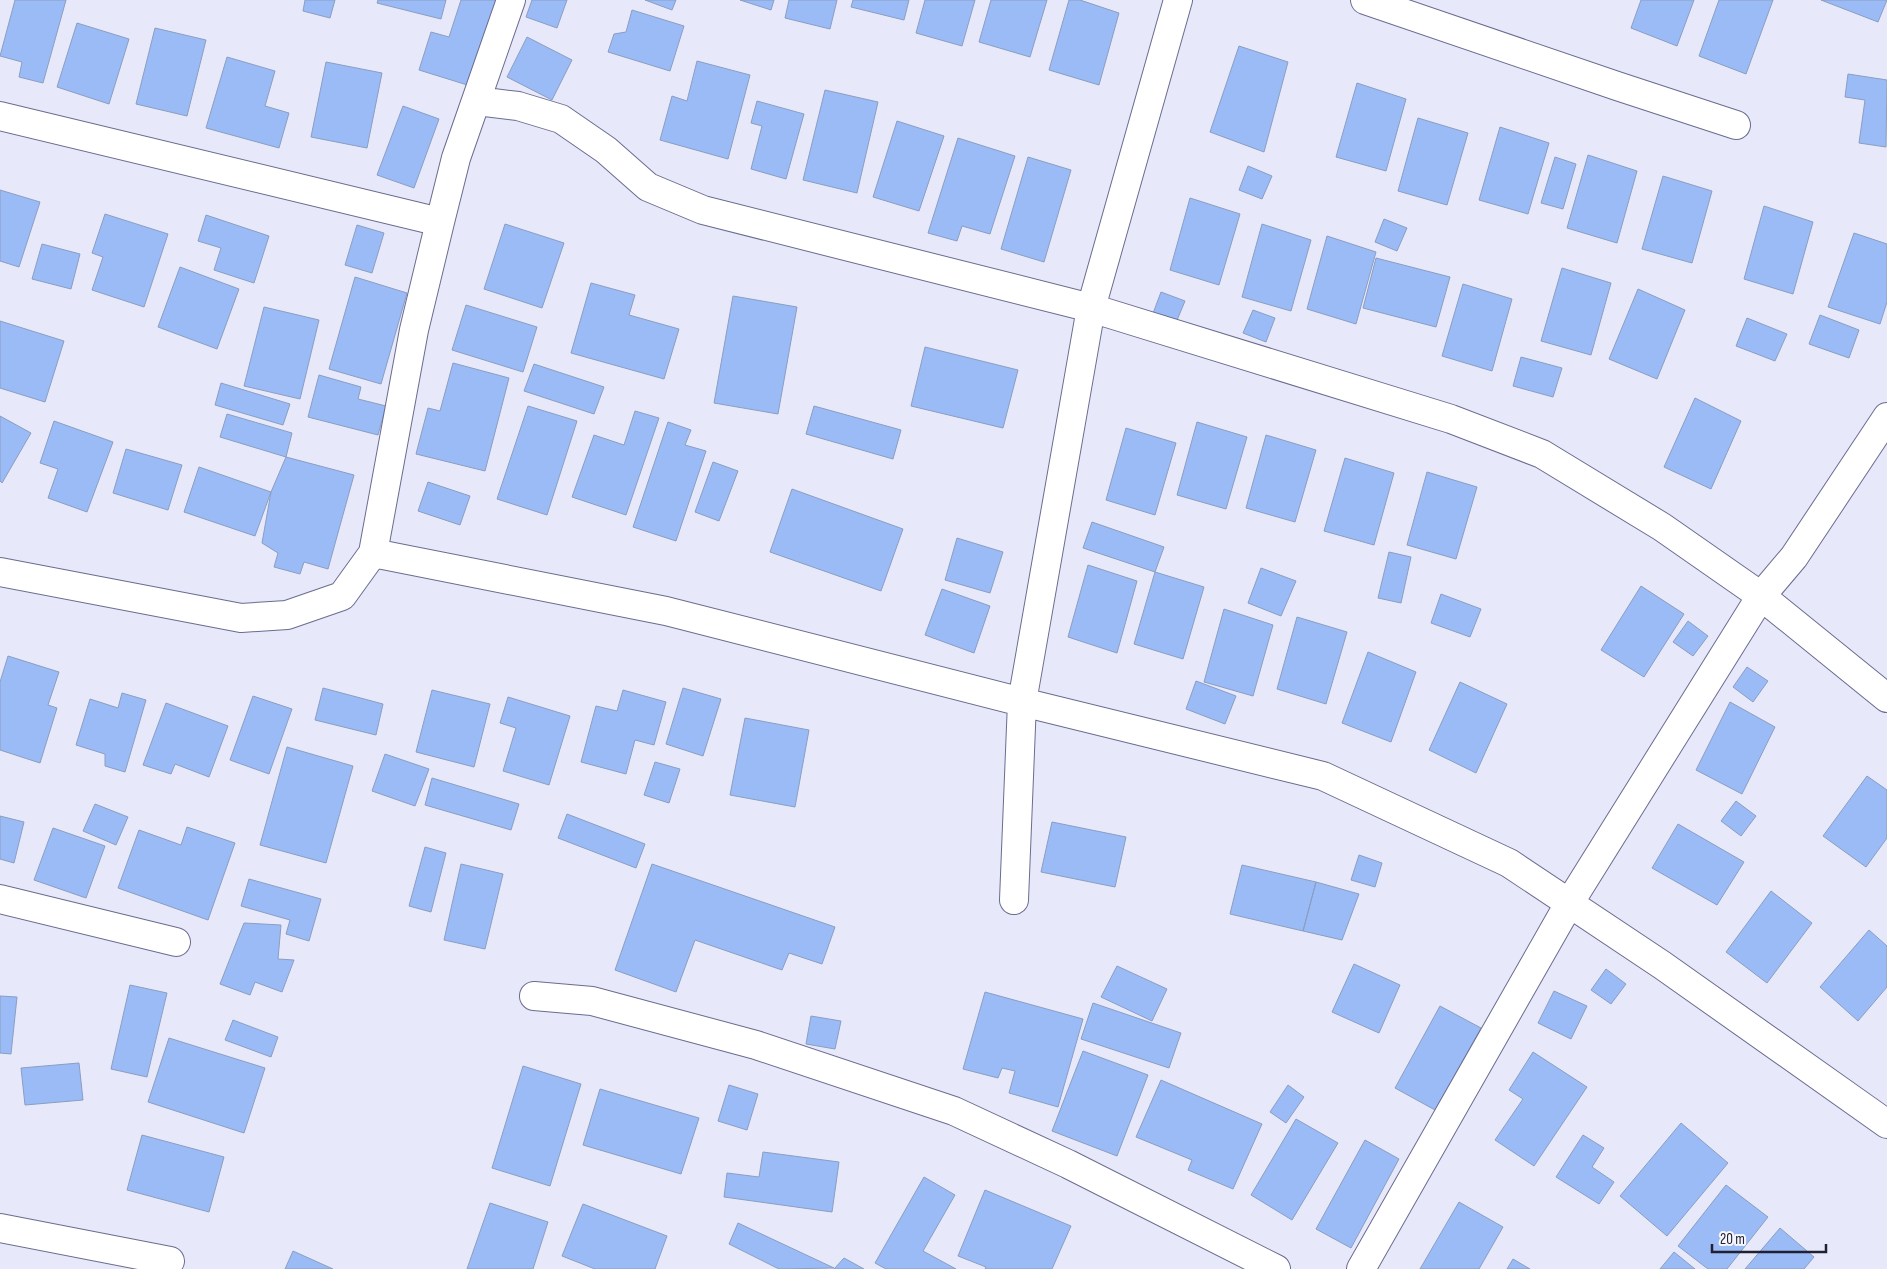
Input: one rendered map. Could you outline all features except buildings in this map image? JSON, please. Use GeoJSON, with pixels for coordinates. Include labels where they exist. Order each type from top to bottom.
{"type":"FeatureCollection","features":[{"type":"Feature","properties":{"kind":"street"},"geometry":{"type":"LineString","coordinates":[[0,572],[241,618],[287,615],[342,596],[373,553],[414,330],[440,222],[456,158],[510,0]]}},
{"type":"Feature","properties":{"kind":"street"},"geometry":{"type":"LineString","coordinates":[[1014,900],[1022,702],[1091,308],[1178,0]]}},
{"type":"Feature","properties":{"kind":"street"},"geometry":{"type":"LineString","coordinates":[[1365,0],[1617,86],[1736,124]]}},
{"type":"Feature","properties":{"kind":"street"},"geometry":{"type":"LineString","coordinates":[[477,101],[518,106],[561,119],[606,150],[648,187],[703,210],[1091,308],[1451,419],[1542,454],[1662,527],[1761,596],[1887,698]]}},
{"type":"Feature","properties":{"kind":"street"},"geometry":{"type":"LineString","coordinates":[[0,116],[440,222]]}},
{"type":"Feature","properties":{"kind":"street"},"geometry":{"type":"LineString","coordinates":[[1361,1269],[1570,902],[1761,596],[1794,556],[1887,417]]}},
{"type":"Feature","properties":{"kind":"street"},"geometry":{"type":"LineString","coordinates":[[373,553],[666,611],[1322,776],[1510,863],[1662,965],[1887,1124]]}},
{"type":"Feature","properties":{"kind":"street"},"geometry":{"type":"LineString","coordinates":[[0,899],[176,942]]}},
{"type":"Feature","properties":{"kind":"street"},"geometry":{"type":"LineString","coordinates":[[534,996],[592,1001],[756,1045],[954,1111],[1068,1164],[1276,1269]]}},
{"type":"Feature","properties":{"kind":"street"},"geometry":{"type":"LineString","coordinates":[[0,1228],[170,1261]]}}]}
